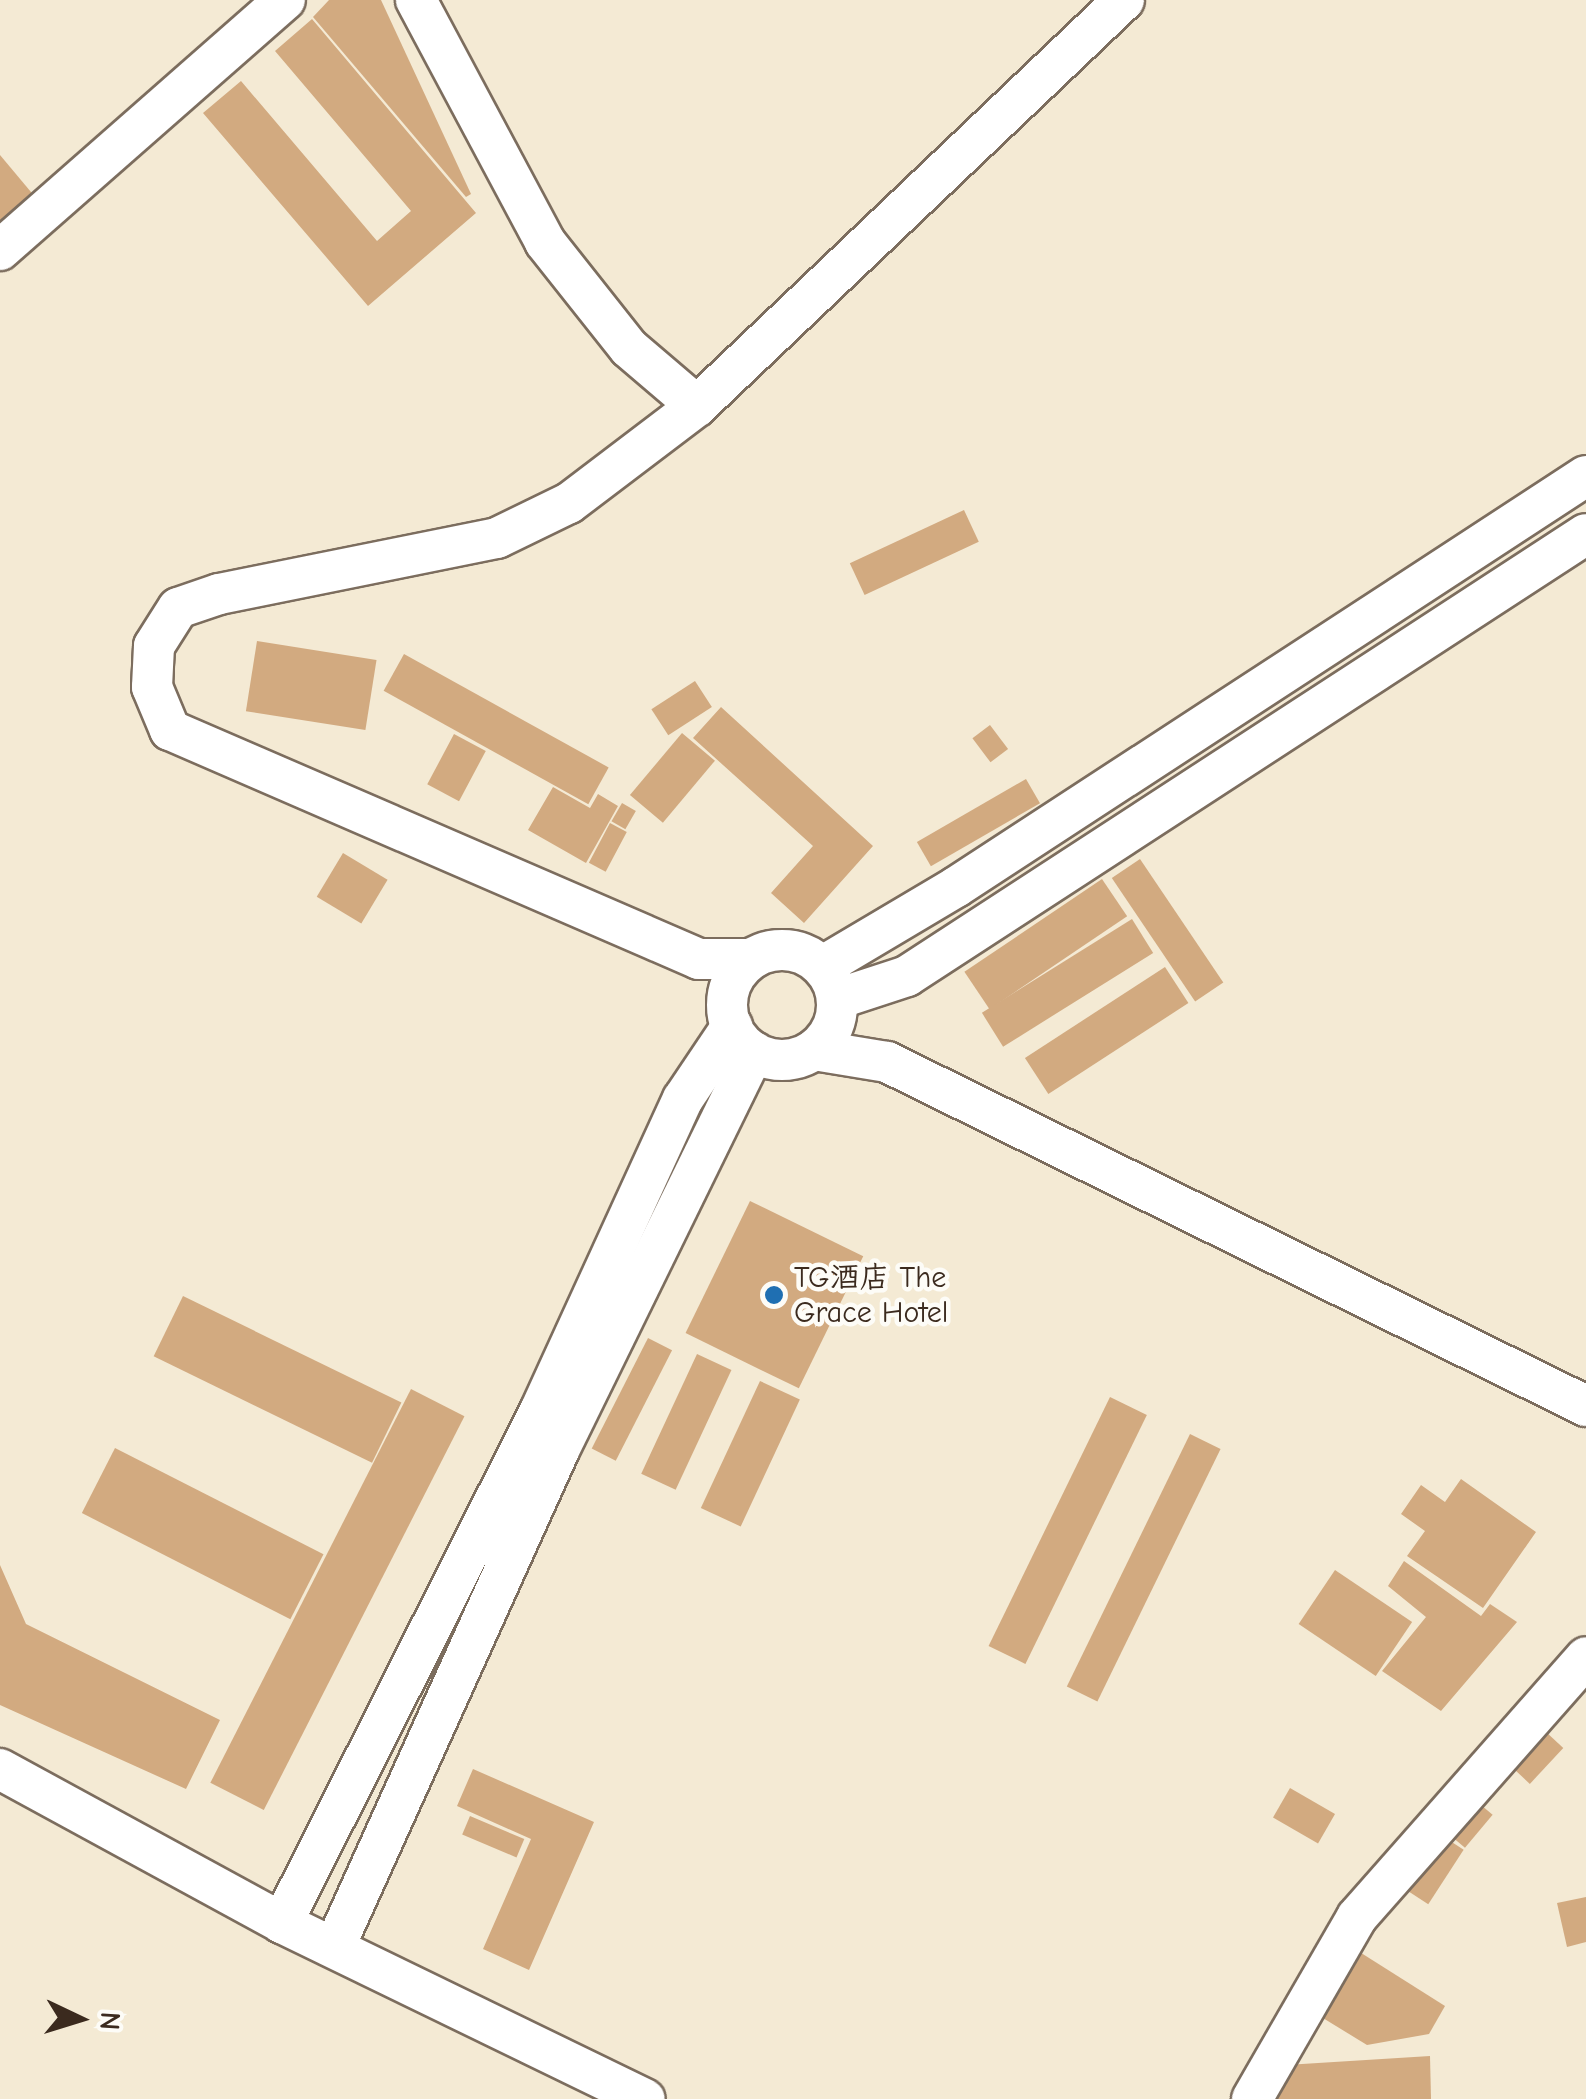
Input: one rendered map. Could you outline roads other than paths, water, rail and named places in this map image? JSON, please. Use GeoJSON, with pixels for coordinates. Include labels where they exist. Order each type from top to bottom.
{"type":"FeatureCollection","features":[{"type":"Feature","properties":{"kind":"street"},"geometry":{"type":"LineString","coordinates":[[0,250],[285,0]]}},
{"type":"Feature","properties":{"kind":"street"},"geometry":{"type":"LineString","coordinates":[[416,0],[544,242],[629,348],[696,406]]}},
{"type":"Feature","properties":{"kind":"street"},"geometry":{"type":"LineString","coordinates":[[888,1062],[796,951],[780,949],[751,959],[698,959],[170,730],[152,687],[154,646],[178,608],[218,594],[497,538],[569,503],[696,406],[1124,0]]}},
{"type":"Feature","properties":{"kind":"street"},"geometry":{"type":"LineString","coordinates":[[698,959],[738,1026],[784,1060],[814,1050],[826,1039],[832,992],[1090,800],[1586,476]]}},
{"type":"Feature","properties":{"kind":"street"},"geometry":{"type":"LineString","coordinates":[[832,992],[907,976],[1586,534]]}},
{"type":"Feature","properties":{"kind":"street"},"geometry":{"type":"LineString","coordinates":[[1470,552],[1497,592]]}},
{"type":"Feature","properties":{"kind":"street"},"geometry":{"type":"LineString","coordinates":[[1090,800],[1116,840]]}},
{"type":"Feature","properties":{"kind":"street"},"geometry":{"type":"LineString","coordinates":[[335,1946],[560,1448],[738,1026],[731,983],[751,959]]}},
{"type":"Feature","properties":{"kind":"street"},"geometry":{"type":"LineString","coordinates":[[282,1922],[540,1411],[683,1098],[738,1026]]}},
{"type":"Feature","properties":{"kind":"street"},"geometry":{"type":"LineString","coordinates":[[814,1050],[888,1062],[1586,1406]]}},
{"type":"Feature","properties":{"kind":"street"},"geometry":{"type":"LineString","coordinates":[[1252,2099],[1357,1917],[1586,1657]]}},
{"type":"Feature","properties":{"kind":"street"},"geometry":{"type":"LineString","coordinates":[[0,1769],[282,1922],[644,2099]]}},
{"type":"Feature","properties":{"kind":"place","name":"TG酒店 The Grace Hotel"},"geometry":{"type":"Point","coordinates":[774,1295]}}]}
